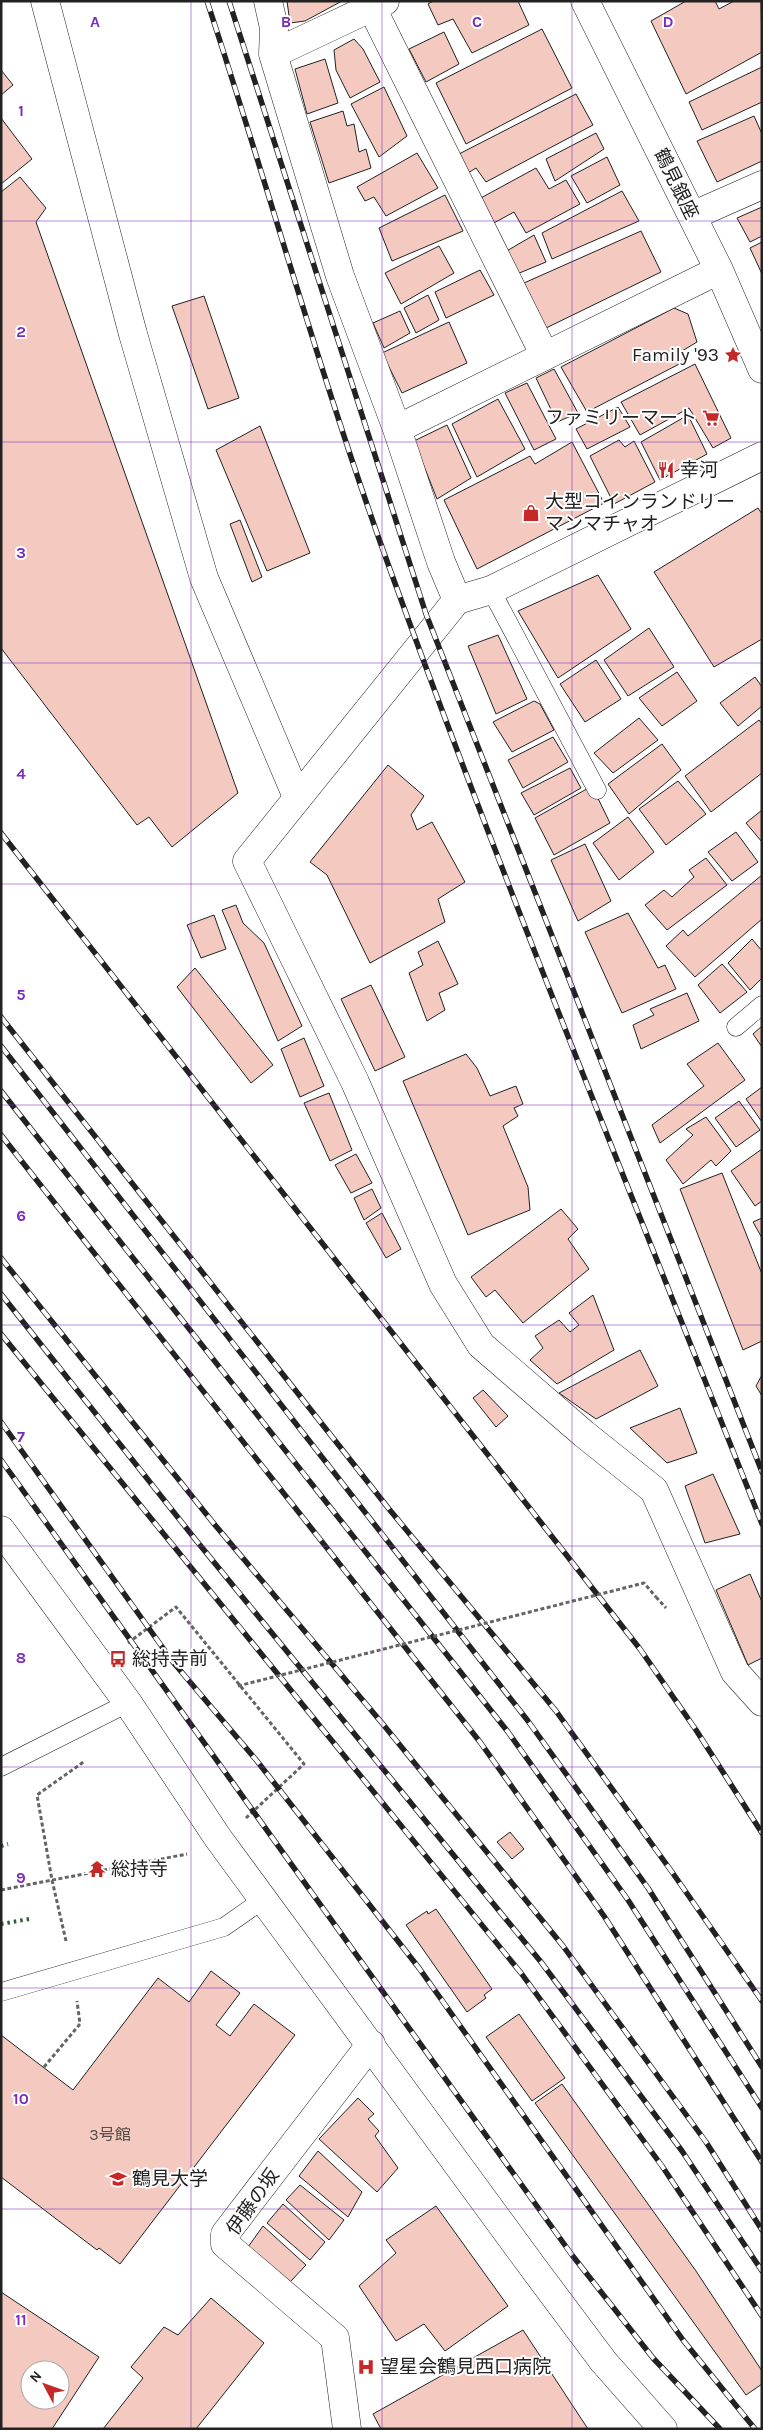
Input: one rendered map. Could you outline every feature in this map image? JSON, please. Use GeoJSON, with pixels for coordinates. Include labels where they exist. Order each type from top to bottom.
{"type":"FeatureCollection","features":[{"type":"Feature","properties":{"kind":"street"},"geometry":{"type":"LineString","coordinates":[[45,1],[131,324],[204,578],[297,797]]}},
{"type":"Feature","properties":{"kind":"street"},"geometry":{"type":"LineString","coordinates":[[268,1],[274,28],[273,54],[340,276],[397,429],[440,562],[457,600]]}},
{"type":"Feature","properties":{"kind":"street","name":"鶴見銀座"},"geometry":{"type":"LineString","coordinates":[[585,1],[719,270],[762,369]]}},
{"type":"Feature","properties":{"kind":"street"},"geometry":{"type":"LineString","coordinates":[[273,54],[378,5],[544,356]]}},
{"type":"Feature","properties":{"kind":"street"},"geometry":{"type":"LineString","coordinates":[[692,216],[762,185]]}},
{"type":"Feature","properties":{"kind":"street"},"geometry":{"type":"LineString","coordinates":[[397,429],[719,270]]}},
{"type":"Feature","properties":{"kind":"street"},"geometry":{"type":"LineString","coordinates":[[762,456],[491,590],[457,600],[247,861],[355,1082],[442,1284],[481,1345],[584,1434],[654,1490],[735,1672],[762,1702]]}},
{"type":"Feature","properties":{"kind":"street"},"geometry":{"type":"LineString","coordinates":[[1,1530],[128,1703],[218,1838],[597,2353],[663,2429]]}},
{"type":"Feature","properties":{"kind":"street","name":"伊藤の坂"},"geometry":{"type":"LineString","coordinates":[[347,2429],[335,2338],[226,2244],[226,2234],[371,2044]]}},
{"type":"Feature","properties":{"kind":"lane"},"geometry":{"type":"LineString","coordinates":[[491,590],[597,790]]}},
{"type":"Feature","properties":{"kind":"lane"},"geometry":{"type":"LineString","coordinates":[[736,1027],[762,1005]]}},
{"type":"Feature","properties":{"kind":"lane"},"geometry":{"type":"LineString","coordinates":[[1,1768],[128,1703]]}},
{"type":"Feature","properties":{"kind":"lane"},"geometry":{"type":"LineString","coordinates":[[1,1992],[224,1927],[264,1899]]}},
{"type":"Feature","properties":{"kind":"path"},"geometry":{"type":"LineString","coordinates":[[238,1686],[644,1583],[656,1597]]}},
{"type":"Feature","properties":{"kind":"path"},"geometry":{"type":"LineString","coordinates":[[125,1646],[176,1607],[238,1686],[304,1764],[242,1821]]}},
{"type":"Feature","properties":{"kind":"path"},"geometry":{"type":"LineString","coordinates":[[44,2068],[80,2024],[74,1972],[52,1880],[36,1795],[92,1756]]}},
{"type":"Feature","properties":{"kind":"path"},"geometry":{"type":"LineString","coordinates":[[1,1890],[188,1854]]}},
{"type":"Feature","properties":{"kind":"building"},"geometry":{"type":"Polygon","coordinates":[[[287,1],[342,1],[305,21],[290,23],[287,1]]]}},
{"type":"Feature","properties":{"kind":"building"},"geometry":{"type":"Polygon","coordinates":[[[433,1],[518,1],[529,25],[472,53],[453,19],[438,25],[428,4],[433,1]]]}},
{"type":"Feature","properties":{"kind":"building"},"geometry":{"type":"Polygon","coordinates":[[[686,1],[715,1],[719,9],[734,1],[761,1],[762,52],[686,94],[651,21],[686,1]]]}},
{"type":"Feature","properties":{"kind":"building"},"geometry":{"type":"Polygon","coordinates":[[[542,29],[572,88],[466,144],[436,83],[542,29]]]}},
{"type":"Feature","properties":{"kind":"building"},"geometry":{"type":"Polygon","coordinates":[[[444,32],[459,64],[426,82],[409,49],[444,32]]]}},
{"type":"Feature","properties":{"kind":"building"},"geometry":{"type":"Polygon","coordinates":[[[354,39],[363,49],[380,82],[350,98],[336,70],[334,50],[354,39]]]}},
{"type":"Feature","properties":{"kind":"building"},"geometry":{"type":"Polygon","coordinates":[[[325,59],[338,103],[307,114],[295,69],[325,59]]]}},
{"type":"Feature","properties":{"kind":"building"},"geometry":{"type":"Polygon","coordinates":[[[762,67],[762,102],[702,130],[689,102],[762,67]]]}},
{"type":"Feature","properties":{"kind":"building"},"geometry":{"type":"Polygon","coordinates":[[[1,70],[13,85],[1,95],[1,70]]]}},
{"type":"Feature","properties":{"kind":"building"},"geometry":{"type":"Polygon","coordinates":[[[384,87],[407,136],[379,157],[351,104],[384,87]]]}},
{"type":"Feature","properties":{"kind":"building"},"geometry":{"type":"Polygon","coordinates":[[[576,94],[593,125],[486,182],[476,168],[468,173],[459,154],[576,94]]]}},
{"type":"Feature","properties":{"kind":"building"},"geometry":{"type":"Polygon","coordinates":[[[343,111],[347,126],[354,124],[359,152],[366,149],[371,168],[329,183],[310,122],[343,111]]]}},
{"type":"Feature","properties":{"kind":"building"},"geometry":{"type":"Polygon","coordinates":[[[754,116],[762,134],[762,161],[717,182],[697,141],[754,116]]]}},
{"type":"Feature","properties":{"kind":"building"},"geometry":{"type":"Polygon","coordinates":[[[1,118],[32,159],[1,184],[1,118]]]}},
{"type":"Feature","properties":{"kind":"building"},"geometry":{"type":"Polygon","coordinates":[[[596,133],[604,149],[555,181],[546,159],[596,133]]]}},
{"type":"Feature","properties":{"kind":"building"},"geometry":{"type":"Polygon","coordinates":[[[417,153],[438,188],[386,216],[374,197],[365,201],[357,187],[417,153]]]}},
{"type":"Feature","properties":{"kind":"building"},"geometry":{"type":"Polygon","coordinates":[[[607,157],[620,185],[587,203],[571,176],[607,157]]]}},
{"type":"Feature","properties":{"kind":"building"},"geometry":{"type":"Polygon","coordinates":[[[536,168],[549,189],[566,180],[580,204],[526,233],[514,212],[492,224],[479,199],[536,168]]]}},
{"type":"Feature","properties":{"kind":"building"},"geometry":{"type":"Polygon","coordinates":[[[20,177],[46,208],[36,222],[238,793],[172,847],[149,817],[137,825],[1,648],[1,192],[20,177]]]}},
{"type":"Feature","properties":{"kind":"building"},"geometry":{"type":"Polygon","coordinates":[[[622,191],[639,221],[552,259],[542,233],[622,191]]]}},
{"type":"Feature","properties":{"kind":"building"},"geometry":{"type":"Polygon","coordinates":[[[445,195],[463,231],[392,261],[379,228],[445,195]]]}},
{"type":"Feature","properties":{"kind":"building"},"geometry":{"type":"Polygon","coordinates":[[[762,207],[762,236],[750,242],[737,218],[762,207]]]}},
{"type":"Feature","properties":{"kind":"building"},"geometry":{"type":"Polygon","coordinates":[[[641,231],[661,272],[544,329],[524,283],[641,231]]]}},
{"type":"Feature","properties":{"kind":"building"},"geometry":{"type":"Polygon","coordinates":[[[534,235],[546,262],[517,274],[505,252],[534,235]]]}},
{"type":"Feature","properties":{"kind":"building"},"geometry":{"type":"Polygon","coordinates":[[[762,242],[762,274],[750,248],[762,242]]]}},
{"type":"Feature","properties":{"kind":"building"},"geometry":{"type":"Polygon","coordinates":[[[439,246],[454,273],[401,304],[385,273],[439,246]]]}},
{"type":"Feature","properties":{"kind":"building"},"geometry":{"type":"Polygon","coordinates":[[[480,270],[494,295],[446,318],[435,292],[480,270]]]}},
{"type":"Feature","properties":{"kind":"building"},"geometry":{"type":"Polygon","coordinates":[[[428,295],[439,320],[416,333],[404,308],[428,295]]]}},
{"type":"Feature","properties":{"kind":"building"},"geometry":{"type":"Polygon","coordinates":[[[204,296],[239,398],[208,409],[172,306],[204,296]]]}},
{"type":"Feature","properties":{"kind":"building"},"geometry":{"type":"Polygon","coordinates":[[[674,308],[688,314],[697,342],[682,351],[685,361],[587,412],[561,367],[674,308]]]}},
{"type":"Feature","properties":{"kind":"building"},"geometry":{"type":"Polygon","coordinates":[[[400,311],[410,333],[384,348],[373,323],[400,311]]]}},
{"type":"Feature","properties":{"kind":"building"},"geometry":{"type":"Polygon","coordinates":[[[449,322],[467,363],[402,393],[382,353],[449,322]]]}},
{"type":"Feature","properties":{"kind":"building"},"geometry":{"type":"Polygon","coordinates":[[[695,364],[731,438],[713,448],[689,408],[640,435],[621,402],[695,364]]]}},
{"type":"Feature","properties":{"kind":"building"},"geometry":{"type":"Polygon","coordinates":[[[554,369],[578,413],[557,422],[536,378],[554,369]]]}},
{"type":"Feature","properties":{"kind":"building"},"geometry":{"type":"Polygon","coordinates":[[[527,383],[556,439],[534,450],[505,393],[527,383]]]}},
{"type":"Feature","properties":{"kind":"building"},"geometry":{"type":"Polygon","coordinates":[[[498,399],[525,449],[477,477],[452,424],[498,399]]]}},
{"type":"Feature","properties":{"kind":"building"},"geometry":{"type":"Polygon","coordinates":[[[618,407],[630,427],[587,449],[576,429],[618,407]]]}},
{"type":"Feature","properties":{"kind":"building"},"geometry":{"type":"Polygon","coordinates":[[[688,415],[707,454],[660,480],[641,442],[688,415]]]}},
{"type":"Feature","properties":{"kind":"building"},"geometry":{"type":"Polygon","coordinates":[[[447,425],[471,478],[437,499],[414,441],[447,425]]]}},
{"type":"Feature","properties":{"kind":"building"},"geometry":{"type":"Polygon","coordinates":[[[260,426],[310,553],[267,571],[216,450],[260,426]]]}},
{"type":"Feature","properties":{"kind":"building"},"geometry":{"type":"Polygon","coordinates":[[[619,440],[625,447],[634,441],[655,482],[614,504],[590,456],[619,440]]]}},
{"type":"Feature","properties":{"kind":"building"},"geometry":{"type":"Polygon","coordinates":[[[572,442],[604,503],[477,569],[444,500],[530,456],[535,464],[572,442]]]}},
{"type":"Feature","properties":{"kind":"building"},"geometry":{"type":"Polygon","coordinates":[[[758,508],[762,514],[762,639],[714,667],[654,572],[758,508]]]}},
{"type":"Feature","properties":{"kind":"building"},"geometry":{"type":"Polygon","coordinates":[[[240,520],[262,577],[252,582],[230,524],[240,520]]]}},
{"type":"Feature","properties":{"kind":"building"},"geometry":{"type":"Polygon","coordinates":[[[598,575],[631,629],[558,678],[518,611],[598,575]]]}},
{"type":"Feature","properties":{"kind":"building"},"geometry":{"type":"Polygon","coordinates":[[[649,628],[674,667],[628,696],[604,660],[649,628]]]}},
{"type":"Feature","properties":{"kind":"building"},"geometry":{"type":"Polygon","coordinates":[[[498,635],[527,699],[496,714],[468,646],[498,635]]]}},
{"type":"Feature","properties":{"kind":"building"},"geometry":{"type":"Polygon","coordinates":[[[596,660],[621,699],[585,722],[560,684],[596,660]]]}},
{"type":"Feature","properties":{"kind":"building"},"geometry":{"type":"Polygon","coordinates":[[[677,672],[697,701],[662,726],[639,698],[677,672]]]}},
{"type":"Feature","properties":{"kind":"building"},"geometry":{"type":"Polygon","coordinates":[[[755,677],[762,687],[762,706],[738,726],[720,703],[755,677]]]}},
{"type":"Feature","properties":{"kind":"building"},"geometry":{"type":"Polygon","coordinates":[[[534,701],[540,704],[554,730],[512,752],[493,722],[534,701]]]}},
{"type":"Feature","properties":{"kind":"building"},"geometry":{"type":"Polygon","coordinates":[[[639,718],[658,740],[613,773],[594,753],[639,718]]]}},
{"type":"Feature","properties":{"kind":"building"},"geometry":{"type":"Polygon","coordinates":[[[759,720],[762,724],[762,773],[711,812],[685,776],[759,720]]]}},
{"type":"Feature","properties":{"kind":"building"},"geometry":{"type":"Polygon","coordinates":[[[553,737],[568,762],[523,788],[508,760],[553,737]]]}},
{"type":"Feature","properties":{"kind":"building"},"geometry":{"type":"Polygon","coordinates":[[[662,744],[681,770],[629,814],[608,784],[662,744]]]}},
{"type":"Feature","properties":{"kind":"building"},"geometry":{"type":"Polygon","coordinates":[[[388,765],[424,796],[411,815],[417,830],[432,822],[465,882],[438,899],[445,922],[370,963],[327,875],[310,862],[388,765]]]}},
{"type":"Feature","properties":{"kind":"building"},"geometry":{"type":"Polygon","coordinates":[[[570,768],[581,788],[534,815],[521,793],[570,768]]]}},
{"type":"Feature","properties":{"kind":"building"},"geometry":{"type":"Polygon","coordinates":[[[678,781],[706,814],[666,845],[639,809],[678,781]]]}},
{"type":"Feature","properties":{"kind":"building"},"geometry":{"type":"Polygon","coordinates":[[[592,786],[610,823],[554,855],[535,818],[592,786]]]}},
{"type":"Feature","properties":{"kind":"building"},"geometry":{"type":"Polygon","coordinates":[[[762,810],[762,842],[746,823],[762,810]]]}},
{"type":"Feature","properties":{"kind":"building"},"geometry":{"type":"Polygon","coordinates":[[[628,817],[654,852],[619,880],[593,843],[628,817]]]}},
{"type":"Feature","properties":{"kind":"building"},"geometry":{"type":"Polygon","coordinates":[[[736,832],[758,862],[732,881],[708,852],[736,832]]]}},
{"type":"Feature","properties":{"kind":"building"},"geometry":{"type":"Polygon","coordinates":[[[585,844],[611,901],[578,921],[551,860],[585,844]]]}},
{"type":"Feature","properties":{"kind":"building"},"geometry":{"type":"Polygon","coordinates":[[[706,858],[727,885],[667,930],[645,905],[664,890],[672,897],[694,877],[689,870],[706,858]]]}},
{"type":"Feature","properties":{"kind":"building"},"geometry":{"type":"Polygon","coordinates":[[[762,875],[762,919],[695,977],[666,946],[683,930],[688,936],[762,875]]]}},
{"type":"Feature","properties":{"kind":"building"},"geometry":{"type":"Polygon","coordinates":[[[236,905],[243,923],[264,943],[302,1026],[278,1041],[222,910],[236,905]]]}},
{"type":"Feature","properties":{"kind":"building"},"geometry":{"type":"Polygon","coordinates":[[[628,913],[658,968],[665,965],[676,989],[622,1013],[585,932],[628,913]]]}},
{"type":"Feature","properties":{"kind":"building"},"geometry":{"type":"Polygon","coordinates":[[[214,915],[226,949],[201,958],[187,925],[214,915]]]}},
{"type":"Feature","properties":{"kind":"building"},"geometry":{"type":"Polygon","coordinates":[[[752,939],[762,951],[762,978],[750,990],[728,963],[752,939]]]}},
{"type":"Feature","properties":{"kind":"building"},"geometry":{"type":"Polygon","coordinates":[[[438,941],[458,984],[439,993],[445,1010],[427,1021],[409,973],[423,965],[418,952],[438,941]]]}},
{"type":"Feature","properties":{"kind":"building"},"geometry":{"type":"Polygon","coordinates":[[[722,964],[747,992],[720,1013],[698,985],[722,964]]]}},
{"type":"Feature","properties":{"kind":"building"},"geometry":{"type":"Polygon","coordinates":[[[195,968],[273,1065],[251,1083],[177,987],[195,968]]]}},
{"type":"Feature","properties":{"kind":"building"},"geometry":{"type":"Polygon","coordinates":[[[371,985],[405,1057],[375,1071],[341,999],[371,985]]]}},
{"type":"Feature","properties":{"kind":"building"},"geometry":{"type":"Polygon","coordinates":[[[687,993],[699,1021],[641,1049],[633,1025],[654,1015],[650,1009],[687,993]]]}},
{"type":"Feature","properties":{"kind":"building"},"geometry":{"type":"Polygon","coordinates":[[[762,1026],[762,1047],[753,1034],[762,1026]]]}},
{"type":"Feature","properties":{"kind":"building"},"geometry":{"type":"Polygon","coordinates":[[[304,1038],[324,1086],[300,1097],[281,1049],[304,1038]]]}},
{"type":"Feature","properties":{"kind":"building"},"geometry":{"type":"Polygon","coordinates":[[[718,1043],[745,1080],[660,1143],[652,1125],[704,1086],[687,1064],[718,1043]]]}},
{"type":"Feature","properties":{"kind":"building"},"geometry":{"type":"Polygon","coordinates":[[[466,1054],[477,1068],[490,1096],[516,1086],[523,1104],[514,1108],[518,1116],[503,1126],[528,1187],[530,1210],[468,1235],[403,1081],[466,1054]]]}},
{"type":"Feature","properties":{"kind":"building"},"geometry":{"type":"Polygon","coordinates":[[[762,1087],[762,1122],[746,1099],[762,1087]]]}},
{"type":"Feature","properties":{"kind":"building"},"geometry":{"type":"Polygon","coordinates":[[[329,1093],[352,1150],[330,1161],[304,1103],[329,1093]]]}},
{"type":"Feature","properties":{"kind":"building"},"geometry":{"type":"Polygon","coordinates":[[[739,1101],[760,1130],[736,1147],[715,1118],[739,1101]]]}},
{"type":"Feature","properties":{"kind":"building"},"geometry":{"type":"Polygon","coordinates":[[[706,1117],[731,1151],[716,1166],[711,1160],[683,1184],[666,1160],[693,1135],[686,1129],[706,1117]]]}},
{"type":"Feature","properties":{"kind":"building"},"geometry":{"type":"Polygon","coordinates":[[[762,1149],[762,1201],[755,1206],[731,1171],[762,1149]]]}},
{"type":"Feature","properties":{"kind":"building"},"geometry":{"type":"Polygon","coordinates":[[[356,1154],[372,1183],[351,1193],[335,1165],[356,1154]]]}},
{"type":"Feature","properties":{"kind":"building"},"geometry":{"type":"Polygon","coordinates":[[[722,1173],[762,1274],[762,1341],[743,1350],[680,1189],[722,1173]]]}},
{"type":"Feature","properties":{"kind":"building"},"geometry":{"type":"Polygon","coordinates":[[[372,1189],[381,1208],[364,1220],[354,1198],[372,1189]]]}},
{"type":"Feature","properties":{"kind":"building"},"geometry":{"type":"Polygon","coordinates":[[[561,1209],[578,1229],[568,1239],[589,1269],[523,1323],[495,1290],[486,1297],[471,1277],[561,1209]]]}},
{"type":"Feature","properties":{"kind":"building"},"geometry":{"type":"Polygon","coordinates":[[[382,1213],[401,1249],[386,1258],[366,1223],[382,1213]]]}},
{"type":"Feature","properties":{"kind":"building"},"geometry":{"type":"Polygon","coordinates":[[[762,1218],[762,1238],[753,1222],[762,1218]]]}},
{"type":"Feature","properties":{"kind":"building"},"geometry":{"type":"Polygon","coordinates":[[[593,1295],[614,1350],[557,1384],[530,1360],[543,1348],[535,1336],[559,1320],[570,1332],[579,1325],[569,1313],[593,1295]]]}},
{"type":"Feature","properties":{"kind":"building"},"geometry":{"type":"Polygon","coordinates":[[[640,1350],[658,1386],[596,1419],[559,1393],[640,1350]]]}},
{"type":"Feature","properties":{"kind":"building"},"geometry":{"type":"Polygon","coordinates":[[[762,1375],[762,1396],[756,1386],[762,1375]]]}},
{"type":"Feature","properties":{"kind":"building"},"geometry":{"type":"Polygon","coordinates":[[[483,1390],[508,1416],[496,1427],[473,1398],[483,1390]]]}},
{"type":"Feature","properties":{"kind":"building"},"geometry":{"type":"Polygon","coordinates":[[[680,1408],[697,1453],[667,1463],[630,1428],[680,1408]]]}},
{"type":"Feature","properties":{"kind":"building"},"geometry":{"type":"Polygon","coordinates":[[[713,1474],[740,1534],[705,1543],[685,1486],[713,1474]]]}},
{"type":"Feature","properties":{"kind":"building"},"geometry":{"type":"Polygon","coordinates":[[[750,1574],[762,1602],[762,1658],[748,1665],[716,1590],[750,1574]]]}},
{"type":"Feature","properties":{"kind":"building"},"geometry":{"type":"Polygon","coordinates":[[[510,1832],[524,1849],[512,1859],[497,1842],[510,1832]]]}},
{"type":"Feature","properties":{"kind":"building"},"geometry":{"type":"Polygon","coordinates":[[[436,1909],[492,1989],[484,1995],[486,1998],[467,2012],[406,1925],[427,1911],[428,1914],[436,1909]]]}},
{"type":"Feature","properties":{"kind":"building"},"geometry":{"type":"Polygon","coordinates":[[[211,1971],[240,1993],[216,2025],[230,2036],[254,2004],[295,2035],[120,2264],[99,2248],[97,2250],[1,2177],[1,2035],[73,2090],[158,1978],[189,2002],[211,1971]]]}},
{"type":"Feature","properties":{"kind":"building"},"geometry":{"type":"Polygon","coordinates":[[[519,2014],[565,2078],[532,2101],[486,2037],[519,2014]]]}},
{"type":"Feature","properties":{"kind":"building"},"geometry":{"type":"Polygon","coordinates":[[[562,2084],[696,2271],[762,2371],[762,2384],[746,2395],[535,2103],[562,2084]]]}},
{"type":"Feature","properties":{"kind":"building"},"geometry":{"type":"Polygon","coordinates":[[[358,2098],[374,2114],[368,2119],[379,2131],[375,2136],[398,2168],[377,2192],[319,2139],[358,2098]]]}},
{"type":"Feature","properties":{"kind":"building"},"geometry":{"type":"Polygon","coordinates":[[[318,2151],[362,2192],[348,2217],[299,2176],[318,2151]]]}},
{"type":"Feature","properties":{"kind":"building"},"geometry":{"type":"Polygon","coordinates":[[[300,2185],[344,2220],[329,2240],[286,2200],[300,2185]]]}},
{"type":"Feature","properties":{"kind":"building"},"geometry":{"type":"Polygon","coordinates":[[[283,2204],[325,2242],[310,2260],[267,2223],[283,2204]]]}},
{"type":"Feature","properties":{"kind":"building"},"geometry":{"type":"Polygon","coordinates":[[[436,2206],[508,2306],[445,2351],[424,2324],[396,2341],[359,2286],[396,2253],[386,2240],[436,2206]]]}},
{"type":"Feature","properties":{"kind":"building"},"geometry":{"type":"Polygon","coordinates":[[[263,2226],[306,2265],[290,2282],[248,2247],[263,2226]]]}},
{"type":"Feature","properties":{"kind":"building"},"geometry":{"type":"Polygon","coordinates":[[[1,2292],[99,2357],[70,2401],[70,2360],[20,2360],[20,2410],[64,2410],[52,2429],[1,2429],[1,2292]]]}},
{"type":"Feature","properties":{"kind":"building"},"geometry":{"type":"Polygon","coordinates":[[[211,2298],[264,2343],[196,2429],[103,2429],[143,2378],[131,2367],[164,2327],[178,2335],[211,2298]]]}},
{"type":"Feature","properties":{"kind":"building"},"geometry":{"type":"Polygon","coordinates":[[[523,2330],[588,2429],[381,2429],[373,2414],[523,2330]]]}},
{"type":"Feature","properties":{"kind":"railway"},"geometry":{"type":"LineString","coordinates":[[207,1],[320,361],[392,575],[527,932],[762,1524]]}},
{"type":"Feature","properties":{"kind":"railway"},"geometry":{"type":"LineString","coordinates":[[229,1],[426,614],[762,1472]]}},
{"type":"Feature","properties":{"kind":"railway"},"geometry":{"type":"LineString","coordinates":[[1,833],[640,1649],[696,1730],[762,1833]]}},
{"type":"Feature","properties":{"kind":"railway"},"geometry":{"type":"LineString","coordinates":[[1,1017],[389,1509],[556,1711],[762,2001]]}},
{"type":"Feature","properties":{"kind":"railway"},"geometry":{"type":"LineString","coordinates":[[1,1046],[528,1721],[648,1888],[762,2067]]}},
{"type":"Feature","properties":{"kind":"railway"},"geometry":{"type":"LineString","coordinates":[[1,1091],[508,1732],[628,1900],[762,2108]]}},
{"type":"Feature","properties":{"kind":"railway"},"geometry":{"type":"LineString","coordinates":[[1,1135],[480,1742],[604,1916],[762,2162]]}},
{"type":"Feature","properties":{"kind":"railway"},"geometry":{"type":"LineString","coordinates":[[1,1258],[215,1525],[382,1723],[563,1946],[706,2142],[762,2230]]}},
{"type":"Feature","properties":{"kind":"railway"},"geometry":{"type":"LineString","coordinates":[[1,1294],[195,1539],[541,1962],[682,2151],[762,2271]]}},
{"type":"Feature","properties":{"kind":"railway"},"geometry":{"type":"LineString","coordinates":[[1,1334],[521,1973],[662,2166],[762,2316]]}},
{"type":"Feature","properties":{"kind":"railway"},"geometry":{"type":"LineString","coordinates":[[1,1422],[173,1662],[257,1761],[419,1968],[683,2340],[755,2429]]}},
{"type":"Feature","properties":{"kind":"railway"},"geometry":{"type":"LineString","coordinates":[[1,1460],[572,2255],[653,2358],[720,2429]]}},
{"type":"Feature","properties":{"kind":"hedge"},"geometry":{"type":"LineString","coordinates":[[1,1846],[8,1844]]}},
{"type":"Feature","properties":{"kind":"hedge"},"geometry":{"type":"LineString","coordinates":[[1,1924],[29,1919]]}},
{"type":"Feature","properties":{"kind":"place","name":"Family '93"},"geometry":{"type":"Point","coordinates":[733,355]}},
{"type":"Feature","properties":{"kind":"place","name":"ファミリーマート"},"geometry":{"type":"Point","coordinates":[711,418]}},
{"type":"Feature","properties":{"kind":"place","name":"幸河"},"geometry":{"type":"Point","coordinates":[666,470]}},
{"type":"Feature","properties":{"kind":"place","name":"大型コインランドリー マンマチャオ"},"geometry":{"type":"Point","coordinates":[531,513]}},
{"type":"Feature","properties":{"kind":"place","name":"総持寺前"},"geometry":{"type":"Point","coordinates":[118,1659]}},
{"type":"Feature","properties":{"kind":"place","name":"総持寺"},"geometry":{"type":"Point","coordinates":[97,1869]}},
{"type":"Feature","properties":{"kind":"place","name":"鶴見大学"},"geometry":{"type":"Point","coordinates":[118,2179]}},
{"type":"Feature","properties":{"kind":"place","name":"望星会鶴見西口病院"},"geometry":{"type":"Point","coordinates":[366,2367]}}]}
